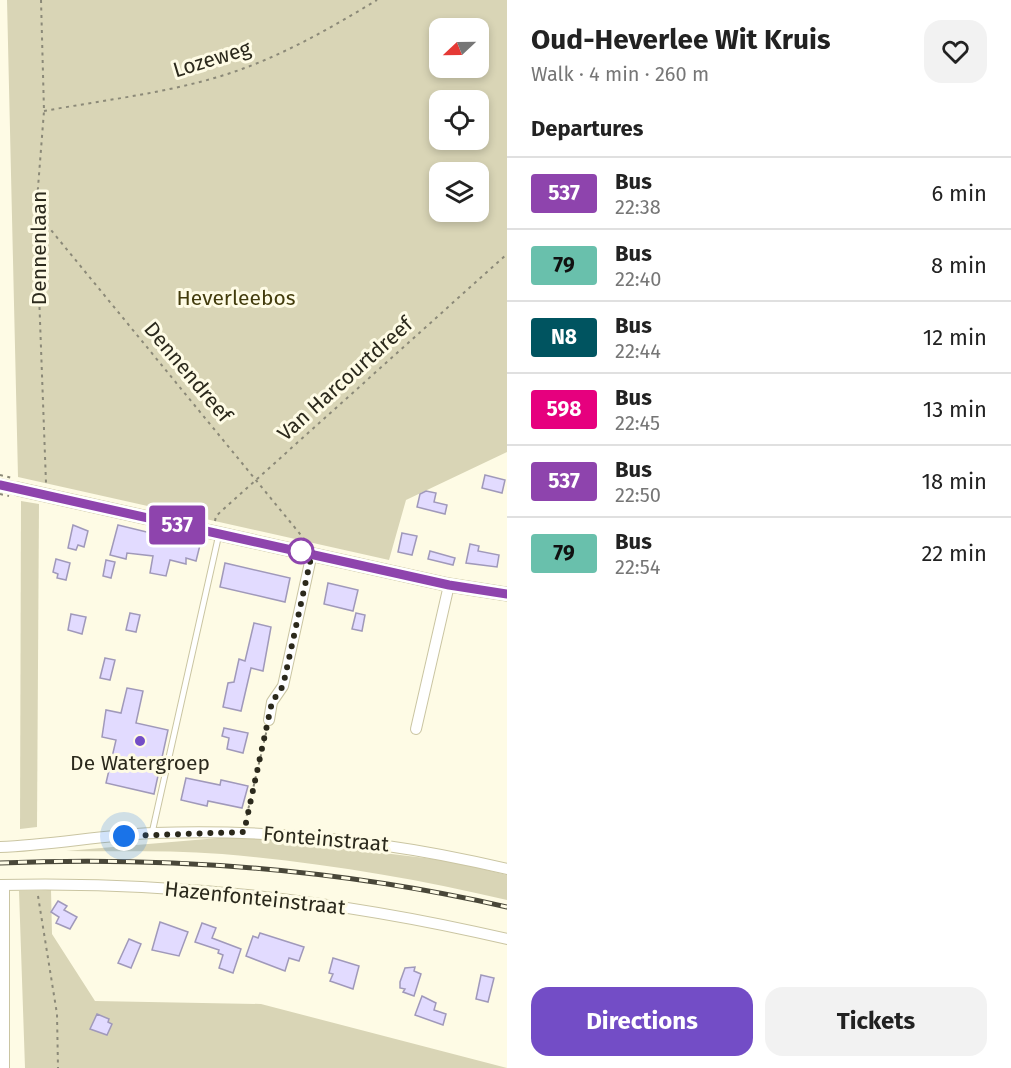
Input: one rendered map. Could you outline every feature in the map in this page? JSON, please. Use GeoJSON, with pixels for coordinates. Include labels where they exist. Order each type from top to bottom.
{"type":"FeatureCollection","features":[{"type":"Feature","properties":{"kind":"highway"},"geometry":{"type":"LineString","coordinates":[[0,887],[0,1068]]}},
{"type":"Feature","properties":{"kind":"street"},"geometry":{"type":"LineString","coordinates":[[18,489],[449,585],[507,594]]}},
{"type":"Feature","properties":{"kind":"street"},"geometry":{"type":"LineString","coordinates":[[269,720],[272,702],[283,686],[312,553]]}},
{"type":"Feature","properties":{"kind":"street"},"geometry":{"type":"LineString","coordinates":[[416,729],[449,585]]}},
{"type":"Feature","properties":{"kind":"street","name":"Fonteinstraat"},"geometry":{"type":"LineString","coordinates":[[0,847],[152,833],[244,832],[404,847],[507,869]]}},
{"type":"Feature","properties":{"kind":"street","name":"Hazenfonteinstraat"},"geometry":{"type":"LineString","coordinates":[[0,887],[36,884],[150,886],[374,911],[507,939]]}},
{"type":"Feature","properties":{"kind":"lane"},"geometry":{"type":"LineString","coordinates":[[152,833],[216,533]]}},
{"type":"Feature","properties":{"kind":"path","name":"Dennenlaan"},"geometry":{"type":"LineString","coordinates":[[41,0],[44,111],[36,213],[46,496]]}},
{"type":"Feature","properties":{"kind":"path","name":"Lozeweg"},"geometry":{"type":"LineString","coordinates":[[44,111],[191,84],[242,69],[292,47],[377,0]]}},
{"type":"Feature","properties":{"kind":"path","name":"Dennendreef"},"geometry":{"type":"LineString","coordinates":[[36,213],[257,479],[304,537],[312,553]]}},
{"type":"Feature","properties":{"kind":"path","name":"Van Harcourtdreef"},"geometry":{"type":"LineString","coordinates":[[216,533],[216,516],[507,254]]}},
{"type":"Feature","properties":{"kind":"path"},"geometry":{"type":"LineString","coordinates":[[244,832],[269,720]]}},
{"type":"Feature","properties":{"kind":"path"},"geometry":{"type":"LineString","coordinates":[[36,884],[57,1014],[58,1068]]}},
{"type":"Feature","properties":{"kind":"green space","name":"Heverleebos"},"geometry":{"type":"Polygon","coordinates":[[[7,0],[507,0],[507,452],[406,500],[389,560],[18,477],[7,0]]]}},
{"type":"Feature","properties":{"kind":"green space"},"geometry":{"type":"Polygon","coordinates":[[[21,501],[39,504],[37,827],[20,829],[21,501]]]}},
{"type":"Feature","properties":{"kind":"green space"},"geometry":{"type":"Polygon","coordinates":[[[242,836],[450,861],[507,875],[507,900],[366,872],[258,857],[183,852],[66,851],[242,836]]]}},
{"type":"Feature","properties":{"kind":"green space"},"geometry":{"type":"Polygon","coordinates":[[[51,890],[52,934],[95,1001],[261,1004],[507,1068],[25,1068],[19,891],[51,890]]]}},
{"type":"Feature","properties":{"kind":"building"},"geometry":{"type":"Polygon","coordinates":[[[485,475],[505,480],[502,493],[482,488],[485,475]]]}},
{"type":"Feature","properties":{"kind":"building"},"geometry":{"type":"Polygon","coordinates":[[[426,491],[436,493],[434,502],[447,505],[445,514],[417,507],[420,494],[426,491]]]}},
{"type":"Feature","properties":{"kind":"building"},"geometry":{"type":"Polygon","coordinates":[[[73,525],[88,531],[84,547],[78,545],[76,550],[68,548],[73,525]]]}},
{"type":"Feature","properties":{"kind":"building"},"geometry":{"type":"Polygon","coordinates":[[[118,525],[200,545],[196,561],[186,558],[186,564],[170,560],[166,576],[150,573],[153,556],[127,553],[126,559],[110,555],[118,525]]]}},
{"type":"Feature","properties":{"kind":"building"},"geometry":{"type":"Polygon","coordinates":[[[402,533],[417,536],[412,555],[398,552],[402,533]]]}},
{"type":"Feature","properties":{"kind":"building"},"geometry":{"type":"Polygon","coordinates":[[[470,544],[479,546],[478,551],[499,555],[497,567],[466,563],[470,544]]]}},
{"type":"Feature","properties":{"kind":"building"},"geometry":{"type":"Polygon","coordinates":[[[430,551],[455,558],[453,565],[428,559],[430,551]]]}},
{"type":"Feature","properties":{"kind":"building"},"geometry":{"type":"Polygon","coordinates":[[[56,559],[70,563],[66,580],[57,578],[58,574],[53,572],[56,559]]]}},
{"type":"Feature","properties":{"kind":"building"},"geometry":{"type":"Polygon","coordinates":[[[106,560],[115,562],[111,578],[103,576],[106,560]]]}},
{"type":"Feature","properties":{"kind":"building"},"geometry":{"type":"Polygon","coordinates":[[[225,563],[290,578],[285,602],[220,587],[225,563]]]}},
{"type":"Feature","properties":{"kind":"building"},"geometry":{"type":"Polygon","coordinates":[[[328,583],[358,590],[353,611],[324,604],[328,583]]]}},
{"type":"Feature","properties":{"kind":"building"},"geometry":{"type":"Polygon","coordinates":[[[130,613],[140,615],[136,632],[126,630],[130,613]]]}},
{"type":"Feature","properties":{"kind":"building"},"geometry":{"type":"Polygon","coordinates":[[[356,613],[365,615],[362,631],[352,629],[356,613]]]}},
{"type":"Feature","properties":{"kind":"building"},"geometry":{"type":"Polygon","coordinates":[[[71,614],[86,617],[82,634],[68,630],[71,614]]]}},
{"type":"Feature","properties":{"kind":"building"},"geometry":{"type":"Polygon","coordinates":[[[254,623],[271,627],[263,671],[251,668],[241,711],[223,707],[228,683],[234,682],[239,659],[245,661],[254,623]]]}},
{"type":"Feature","properties":{"kind":"building"},"geometry":{"type":"Polygon","coordinates":[[[105,658],[115,660],[110,680],[100,678],[105,658]]]}},
{"type":"Feature","properties":{"kind":"building","name":"De Watergroep"},"geometry":{"type":"Polygon","coordinates":[[[127,688],[143,691],[136,723],[168,730],[154,794],[106,783],[116,740],[102,737],[106,710],[121,713],[127,688]]]}},
{"type":"Feature","properties":{"kind":"building"},"geometry":{"type":"Polygon","coordinates":[[[224,728],[248,733],[243,753],[227,749],[229,738],[222,736],[224,728]]]}},
{"type":"Feature","properties":{"kind":"building"},"geometry":{"type":"Polygon","coordinates":[[[186,778],[220,785],[221,780],[248,786],[242,808],[208,801],[207,806],[181,800],[186,778]]]}},
{"type":"Feature","properties":{"kind":"building"},"geometry":{"type":"Polygon","coordinates":[[[58,901],[67,906],[64,910],[77,917],[70,929],[56,923],[59,917],[51,912],[58,901]]]}},
{"type":"Feature","properties":{"kind":"building"},"geometry":{"type":"Polygon","coordinates":[[[160,922],[188,932],[179,956],[152,950],[160,922]]]}},
{"type":"Feature","properties":{"kind":"building"},"geometry":{"type":"Polygon","coordinates":[[[202,923],[216,928],[212,938],[241,949],[233,973],[219,968],[223,955],[218,953],[219,950],[195,942],[202,923]]]}},
{"type":"Feature","properties":{"kind":"building"},"geometry":{"type":"Polygon","coordinates":[[[260,933],[304,947],[299,961],[289,958],[285,971],[246,956],[253,936],[258,938],[260,933]]]}},
{"type":"Feature","properties":{"kind":"building"},"geometry":{"type":"Polygon","coordinates":[[[129,939],[141,944],[131,968],[118,963],[129,939]]]}},
{"type":"Feature","properties":{"kind":"building"},"geometry":{"type":"Polygon","coordinates":[[[333,958],[359,966],[353,989],[330,981],[333,974],[329,973],[333,958]]]}},
{"type":"Feature","properties":{"kind":"building"},"geometry":{"type":"Polygon","coordinates":[[[415,967],[414,971],[421,974],[414,996],[403,992],[405,989],[400,988],[400,982],[405,968],[415,967]]]}},
{"type":"Feature","properties":{"kind":"building"},"geometry":{"type":"Polygon","coordinates":[[[481,975],[494,978],[488,1002],[476,999],[481,975]]]}},
{"type":"Feature","properties":{"kind":"building"},"geometry":{"type":"Polygon","coordinates":[[[422,996],[436,1003],[434,1010],[446,1014],[443,1025],[415,1015],[422,996]]]}},
{"type":"Feature","properties":{"kind":"building"},"geometry":{"type":"Polygon","coordinates":[[[97,1014],[109,1019],[108,1022],[112,1024],[107,1035],[90,1029],[97,1014]]]}},
{"type":"Feature","properties":{"kind":"tunnel"},"geometry":{"type":"LineString","coordinates":[[0,485],[18,489]]}},
{"type":"Feature","properties":{"kind":"railway"},"geometry":{"type":"LineString","coordinates":[[0,863],[127,862],[255,868],[381,883],[507,907]]}},
{"type":"Feature","properties":{"kind":"bus line","name":"537"},"geometry":{"type":"LineString","coordinates":[[0,485],[449,585],[507,594]]}},
{"type":"Feature","properties":{"kind":"place","name":"De Watergroep"},"geometry":{"type":"Point","coordinates":[140,741]}},
{"type":"Feature","properties":{"kind":"route"},"geometry":{"type":"LineString","coordinates":[[124,836],[152,833],[244,832],[272,702],[283,686],[312,553],[308,544],[301,551]]}}]}
